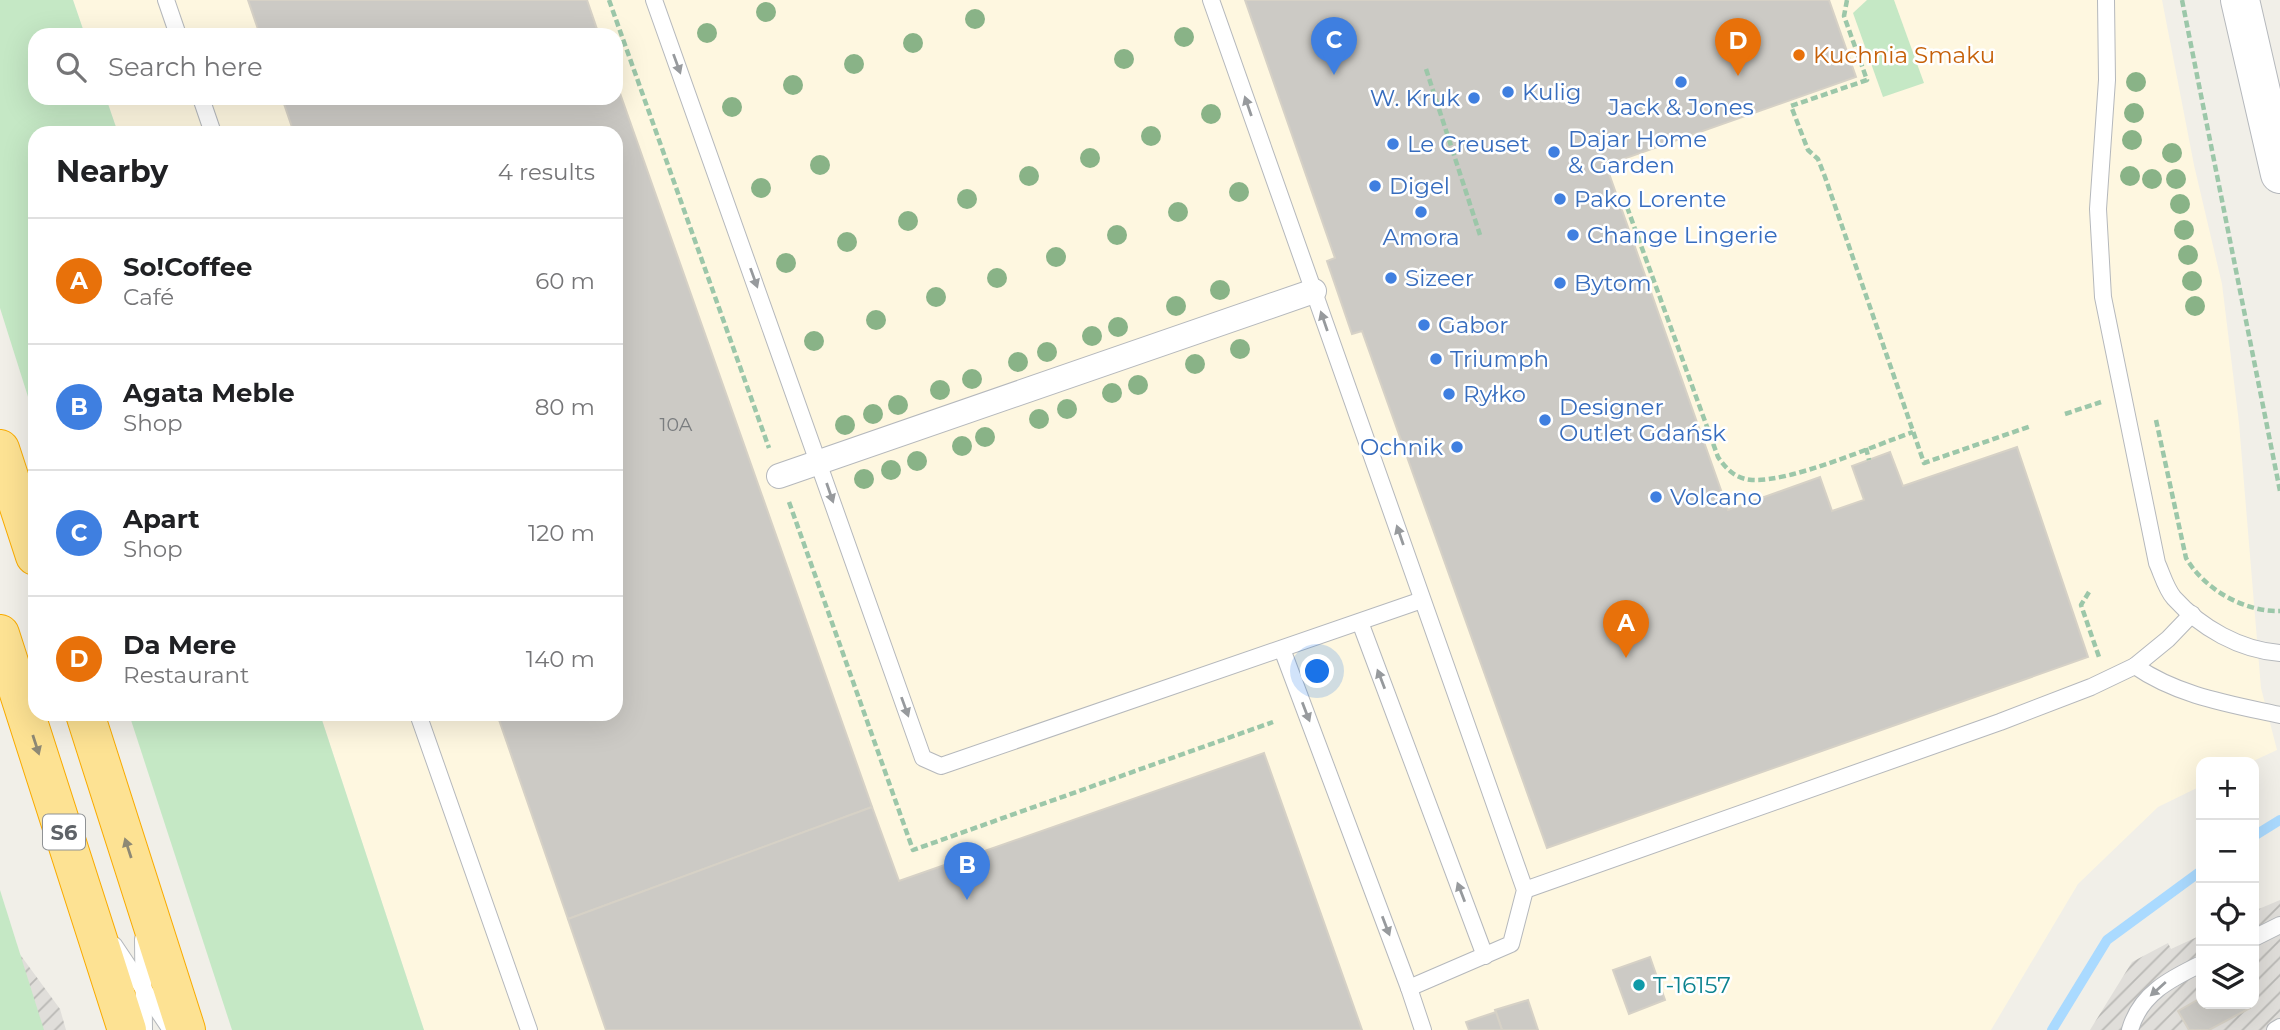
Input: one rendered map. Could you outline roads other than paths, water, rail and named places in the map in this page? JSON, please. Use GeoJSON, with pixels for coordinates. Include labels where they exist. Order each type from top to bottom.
{"type":"FeatureCollection","features":[{"type":"Feature","properties":{"kind":"highway"},"geometry":{"type":"LineString","coordinates":[[0,449],[28,535]]}},
{"type":"Feature","properties":{"kind":"highway","name":"S6"},"geometry":{"type":"LineString","coordinates":[[0,634],[127,1030]]}},
{"type":"Feature","properties":{"kind":"highway","name":"S6"},"geometry":{"type":"LineString","coordinates":[[87,721],[186,1030]]}},
{"type":"Feature","properties":{"kind":"street"},"geometry":{"type":"LineString","coordinates":[[2240,0],[2280,174]]}},
{"type":"Feature","properties":{"kind":"street"},"geometry":{"type":"LineString","coordinates":[[779,476],[1314,291]]}},
{"type":"Feature","properties":{"kind":"lane"},"geometry":{"type":"LineString","coordinates":[[166,0],[176,28]]}},
{"type":"Feature","properties":{"kind":"lane"},"geometry":{"type":"LineString","coordinates":[[654,0],[923,758],[941,766],[1422,600]]}},
{"type":"Feature","properties":{"kind":"lane"},"geometry":{"type":"LineString","coordinates":[[1211,0],[1525,890],[1511,943],[1409,988]]}},
{"type":"Feature","properties":{"kind":"lane"},"geometry":{"type":"LineString","coordinates":[[2106,0],[2108,80],[2098,209],[2104,297],[2157,563],[2172,596],[2192,614],[2228,640],[2280,653]]}},
{"type":"Feature","properties":{"kind":"lane"},"geometry":{"type":"LineString","coordinates":[[203,105],[211,126]]}},
{"type":"Feature","properties":{"kind":"lane"},"geometry":{"type":"LineString","coordinates":[[1525,890],[2000,722],[2135,666],[2168,639],[2192,614]]}},
{"type":"Feature","properties":{"kind":"lane"},"geometry":{"type":"LineString","coordinates":[[1360,622],[1485,956]]}},
{"type":"Feature","properties":{"kind":"lane"},"geometry":{"type":"LineString","coordinates":[[1282,649],[1423,1030]]}},
{"type":"Feature","properties":{"kind":"lane"},"geometry":{"type":"LineString","coordinates":[[2135,666],[2158,682],[2210,699],[2280,715]]}},
{"type":"Feature","properties":{"kind":"lane"},"geometry":{"type":"LineString","coordinates":[[420,721],[529,1030]]}},
{"type":"Feature","properties":{"kind":"lane"},"geometry":{"type":"LineString","coordinates":[[142,891],[144,1030]]}},
{"type":"Feature","properties":{"kind":"lane"},"geometry":{"type":"LineString","coordinates":[[87,906],[172,1030]]}},
{"type":"Feature","properties":{"kind":"lane"},"geometry":{"type":"LineString","coordinates":[[2259,936],[2280,925]]}},
{"type":"Feature","properties":{"kind":"lane"},"geometry":{"type":"LineString","coordinates":[[2130,1030],[2133,1019],[2147,998],[2168,979],[2196,966]]}},
{"type":"Feature","properties":{"kind":"lane"},"geometry":{"type":"LineString","coordinates":[[2275,1030],[2280,1027]]}},
{"type":"Feature","properties":{"kind":"waterway"},"geometry":{"type":"LineString","coordinates":[[2259,833],[2280,820]]}},
{"type":"Feature","properties":{"kind":"waterway"},"geometry":{"type":"LineString","coordinates":[[2052,1030],[2107,940],[2196,875]]}},
{"type":"Feature","properties":{"kind":"place","name":"Kuchnia Smaku"},"geometry":{"type":"Point","coordinates":[1799,55]}},
{"type":"Feature","properties":{"kind":"place","name":"Apart"},"geometry":{"type":"Point","coordinates":[1334,75]}},
{"type":"Feature","properties":{"kind":"place","name":"Da Mere"},"geometry":{"type":"Point","coordinates":[1738,76]}},
{"type":"Feature","properties":{"kind":"place","name":"Jack & Jones"},"geometry":{"type":"Point","coordinates":[1681,82]}},
{"type":"Feature","properties":{"kind":"place","name":"Kulig"},"geometry":{"type":"Point","coordinates":[1508,92]}},
{"type":"Feature","properties":{"kind":"place","name":"W. Kruk"},"geometry":{"type":"Point","coordinates":[1474,98]}},
{"type":"Feature","properties":{"kind":"place","name":"Le Creuset"},"geometry":{"type":"Point","coordinates":[1393,144]}},
{"type":"Feature","properties":{"kind":"place","name":"Dajar Home & Garden"},"geometry":{"type":"Point","coordinates":[1554,152]}},
{"type":"Feature","properties":{"kind":"place","name":"Digel"},"geometry":{"type":"Point","coordinates":[1375,186]}},
{"type":"Feature","properties":{"kind":"place","name":"Pako Lorente"},"geometry":{"type":"Point","coordinates":[1560,199]}},
{"type":"Feature","properties":{"kind":"place","name":"Amora"},"geometry":{"type":"Point","coordinates":[1421,212]}},
{"type":"Feature","properties":{"kind":"place","name":"Change Lingerie"},"geometry":{"type":"Point","coordinates":[1573,235]}},
{"type":"Feature","properties":{"kind":"place","name":"Sizeer"},"geometry":{"type":"Point","coordinates":[1391,278]}},
{"type":"Feature","properties":{"kind":"place","name":"Bytom"},"geometry":{"type":"Point","coordinates":[1560,283]}},
{"type":"Feature","properties":{"kind":"place","name":"Gabor"},"geometry":{"type":"Point","coordinates":[1424,325]}},
{"type":"Feature","properties":{"kind":"place","name":"Triumph"},"geometry":{"type":"Point","coordinates":[1436,359]}},
{"type":"Feature","properties":{"kind":"place","name":"Ryłko"},"geometry":{"type":"Point","coordinates":[1449,394]}},
{"type":"Feature","properties":{"kind":"place","name":"Designer Outlet Gdańsk"},"geometry":{"type":"Point","coordinates":[1545,420]}},
{"type":"Feature","properties":{"kind":"place","name":"Ochnik"},"geometry":{"type":"Point","coordinates":[1457,447]}},
{"type":"Feature","properties":{"kind":"place","name":"Volcano"},"geometry":{"type":"Point","coordinates":[1656,497]}},
{"type":"Feature","properties":{"kind":"place","name":"So!Coffee"},"geometry":{"type":"Point","coordinates":[1626,658]}},
{"type":"Feature","properties":{"kind":"place","name":"Agata Meble"},"geometry":{"type":"Point","coordinates":[967,900]}},
{"type":"Feature","properties":{"kind":"place","name":"T-16157"},"geometry":{"type":"Point","coordinates":[1639,985]}}]}
